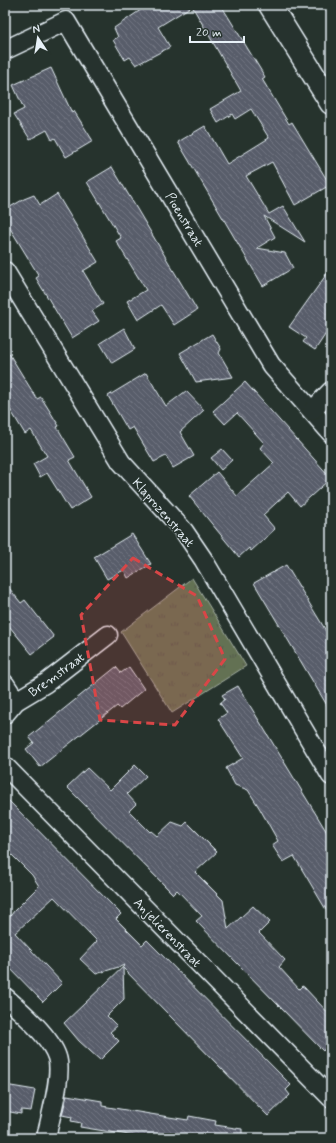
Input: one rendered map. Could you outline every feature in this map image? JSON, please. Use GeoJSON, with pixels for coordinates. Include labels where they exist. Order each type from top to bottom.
{"type":"FeatureCollection","features":[{"type":"Feature","properties":{"kind":"street"},"geometry":{"type":"LineString","coordinates":[[270,5],[331,103]]}},
{"type":"Feature","properties":{"kind":"street","name":"Pioenstraat"},"geometry":{"type":"LineString","coordinates":[[5,50],[66,21],[271,364],[331,433]]}},
{"type":"Feature","properties":{"kind":"street","name":"Klaprozenstraat"},"geometry":{"type":"LineString","coordinates":[[5,271],[120,462],[184,531],[203,559],[331,776]]}},
{"type":"Feature","properties":{"kind":"street"},"geometry":{"type":"LineString","coordinates":[[312,411],[331,391]]}},
{"type":"Feature","properties":{"kind":"street","name":"Bremstraat"},"geometry":{"type":"LineString","coordinates":[[11,708],[108,635]]}},
{"type":"Feature","properties":{"kind":"street"},"geometry":{"type":"LineString","coordinates":[[5,684],[11,708]]}},
{"type":"Feature","properties":{"kind":"street","name":"Anjelierenstraat"},"geometry":{"type":"LineString","coordinates":[[5,766],[331,1098]]}},
{"type":"Feature","properties":{"kind":"street"},"geometry":{"type":"LineString","coordinates":[[5,997],[44,1036],[57,1057],[57,1081],[46,1138]]}},
{"type":"Feature","properties":{"kind":"highlighted area"},"geometry":{"type":"Polygon","coordinates":[[[133,558],[197,596],[225,659],[175,725],[100,720],[81,615],[133,558]]]}},
{"type":"Feature","properties":{"kind":"green space"},"geometry":{"type":"Polygon","coordinates":[[[192,578],[246,666],[172,713],[121,632],[192,578]]]}},
{"type":"Feature","properties":{"kind":"building"},"geometry":{"type":"Polygon","coordinates":[[[148,5],[221,5],[265,77],[262,79],[289,124],[292,122],[330,185],[295,205],[272,162],[246,176],[269,214],[283,206],[305,242],[264,216],[275,237],[257,248],[285,253],[293,268],[263,286],[178,142],[205,126],[227,164],[269,138],[251,109],[235,119],[232,114],[218,123],[210,109],[241,91],[192,6],[158,27],[170,47],[136,65],[130,57],[125,60],[113,40],[118,37],[114,28],[148,5]]]}},
{"type":"Feature","properties":{"kind":"building"},"geometry":{"type":"Polygon","coordinates":[[[51,68],[72,113],[74,111],[93,141],[66,157],[55,138],[52,140],[47,130],[30,139],[14,114],[24,109],[13,85],[51,68]]]}},
{"type":"Feature","properties":{"kind":"building"},"geometry":{"type":"Polygon","coordinates":[[[112,167],[197,310],[174,325],[161,305],[138,320],[127,301],[146,290],[116,241],[121,238],[87,182],[112,167]]]}},
{"type":"Feature","properties":{"kind":"building"},"geometry":{"type":"Polygon","coordinates":[[[57,194],[98,262],[83,271],[103,304],[92,311],[99,321],[72,338],[36,278],[39,276],[5,220],[5,210],[24,199],[34,195],[40,205],[57,194]]]}},
{"type":"Feature","properties":{"kind":"building"},"geometry":{"type":"Polygon","coordinates":[[[331,268],[331,326],[315,350],[303,342],[306,338],[289,327],[331,268]]]}},
{"type":"Feature","properties":{"kind":"building"},"geometry":{"type":"Polygon","coordinates":[[[124,328],[135,349],[112,363],[100,343],[124,328]]]}},
{"type":"Feature","properties":{"kind":"building"},"geometry":{"type":"Polygon","coordinates":[[[212,334],[221,349],[219,353],[233,377],[196,382],[180,353],[212,334]]]}},
{"type":"Feature","properties":{"kind":"building"},"geometry":{"type":"Polygon","coordinates":[[[5,347],[37,399],[41,397],[59,426],[57,427],[75,457],[69,460],[91,497],[70,510],[47,473],[40,477],[33,464],[47,456],[31,430],[25,434],[5,401],[5,347]]]}},
{"type":"Feature","properties":{"kind":"building"},"geometry":{"type":"Polygon","coordinates":[[[146,373],[166,406],[186,391],[204,410],[180,432],[194,456],[173,468],[166,456],[154,462],[133,427],[128,430],[108,396],[146,373]]]}},
{"type":"Feature","properties":{"kind":"building"},"geometry":{"type":"Polygon","coordinates":[[[245,382],[331,478],[300,506],[288,492],[263,515],[275,529],[251,551],[249,548],[239,557],[189,496],[217,472],[237,496],[274,463],[260,448],[264,443],[237,413],[225,424],[213,411],[245,382]]]}},
{"type":"Feature","properties":{"kind":"building"},"geometry":{"type":"Polygon","coordinates":[[[222,449],[232,460],[221,470],[211,458],[222,449]]]}},
{"type":"Feature","properties":{"kind":"building"},"geometry":{"type":"Polygon","coordinates":[[[132,534],[151,564],[128,578],[124,570],[107,579],[94,557],[132,534]]]}},
{"type":"Feature","properties":{"kind":"building"},"geometry":{"type":"Polygon","coordinates":[[[286,565],[331,639],[331,712],[254,583],[286,565]]]}},
{"type":"Feature","properties":{"kind":"building"},"geometry":{"type":"Polygon","coordinates":[[[5,583],[21,603],[25,600],[54,637],[32,654],[5,621],[5,583]]]}},
{"type":"Feature","properties":{"kind":"building"},"geometry":{"type":"Polygon","coordinates":[[[116,667],[121,673],[129,667],[144,689],[120,709],[117,706],[40,767],[26,749],[34,743],[29,737],[116,667]]]}},
{"type":"Feature","properties":{"kind":"building"},"geometry":{"type":"Polygon","coordinates":[[[238,686],[331,839],[331,918],[294,856],[283,862],[272,845],[278,841],[260,809],[248,790],[235,785],[226,768],[243,758],[218,719],[227,713],[220,703],[225,699],[222,695],[238,686]]]}},
{"type":"Feature","properties":{"kind":"building"},"geometry":{"type":"Polygon","coordinates":[[[135,765],[146,776],[127,794],[136,804],[129,811],[150,832],[151,831],[157,836],[172,822],[183,826],[187,822],[217,852],[195,872],[223,900],[228,929],[253,906],[270,922],[259,933],[285,960],[279,967],[299,989],[302,986],[304,987],[331,1016],[331,1042],[323,1051],[196,921],[202,916],[177,890],[173,894],[67,787],[87,768],[110,790],[135,765]]]}},
{"type":"Feature","properties":{"kind":"building"},"geometry":{"type":"Polygon","coordinates":[[[5,797],[121,914],[116,919],[142,945],[147,940],[291,1085],[286,1090],[290,1095],[268,1116],[123,968],[124,999],[107,1016],[117,1026],[110,1032],[119,1041],[100,1060],[79,1041],[64,1023],[125,965],[96,974],[80,959],[97,941],[54,897],[15,933],[62,983],[43,1002],[5,963],[5,923],[14,911],[39,886],[32,875],[5,848],[5,797]]]}},
{"type":"Feature","properties":{"kind":"building"},"geometry":{"type":"Polygon","coordinates":[[[5,1085],[35,1090],[31,1111],[21,1110],[21,1114],[5,1111],[5,1085]]]}},
{"type":"Feature","properties":{"kind":"building"},"geometry":{"type":"Polygon","coordinates":[[[67,1095],[102,1101],[102,1106],[188,1120],[189,1116],[216,1121],[215,1125],[242,1129],[242,1138],[135,1138],[135,1136],[80,1127],[81,1123],[71,1121],[72,1117],[62,1115],[67,1095]]]}}]}
